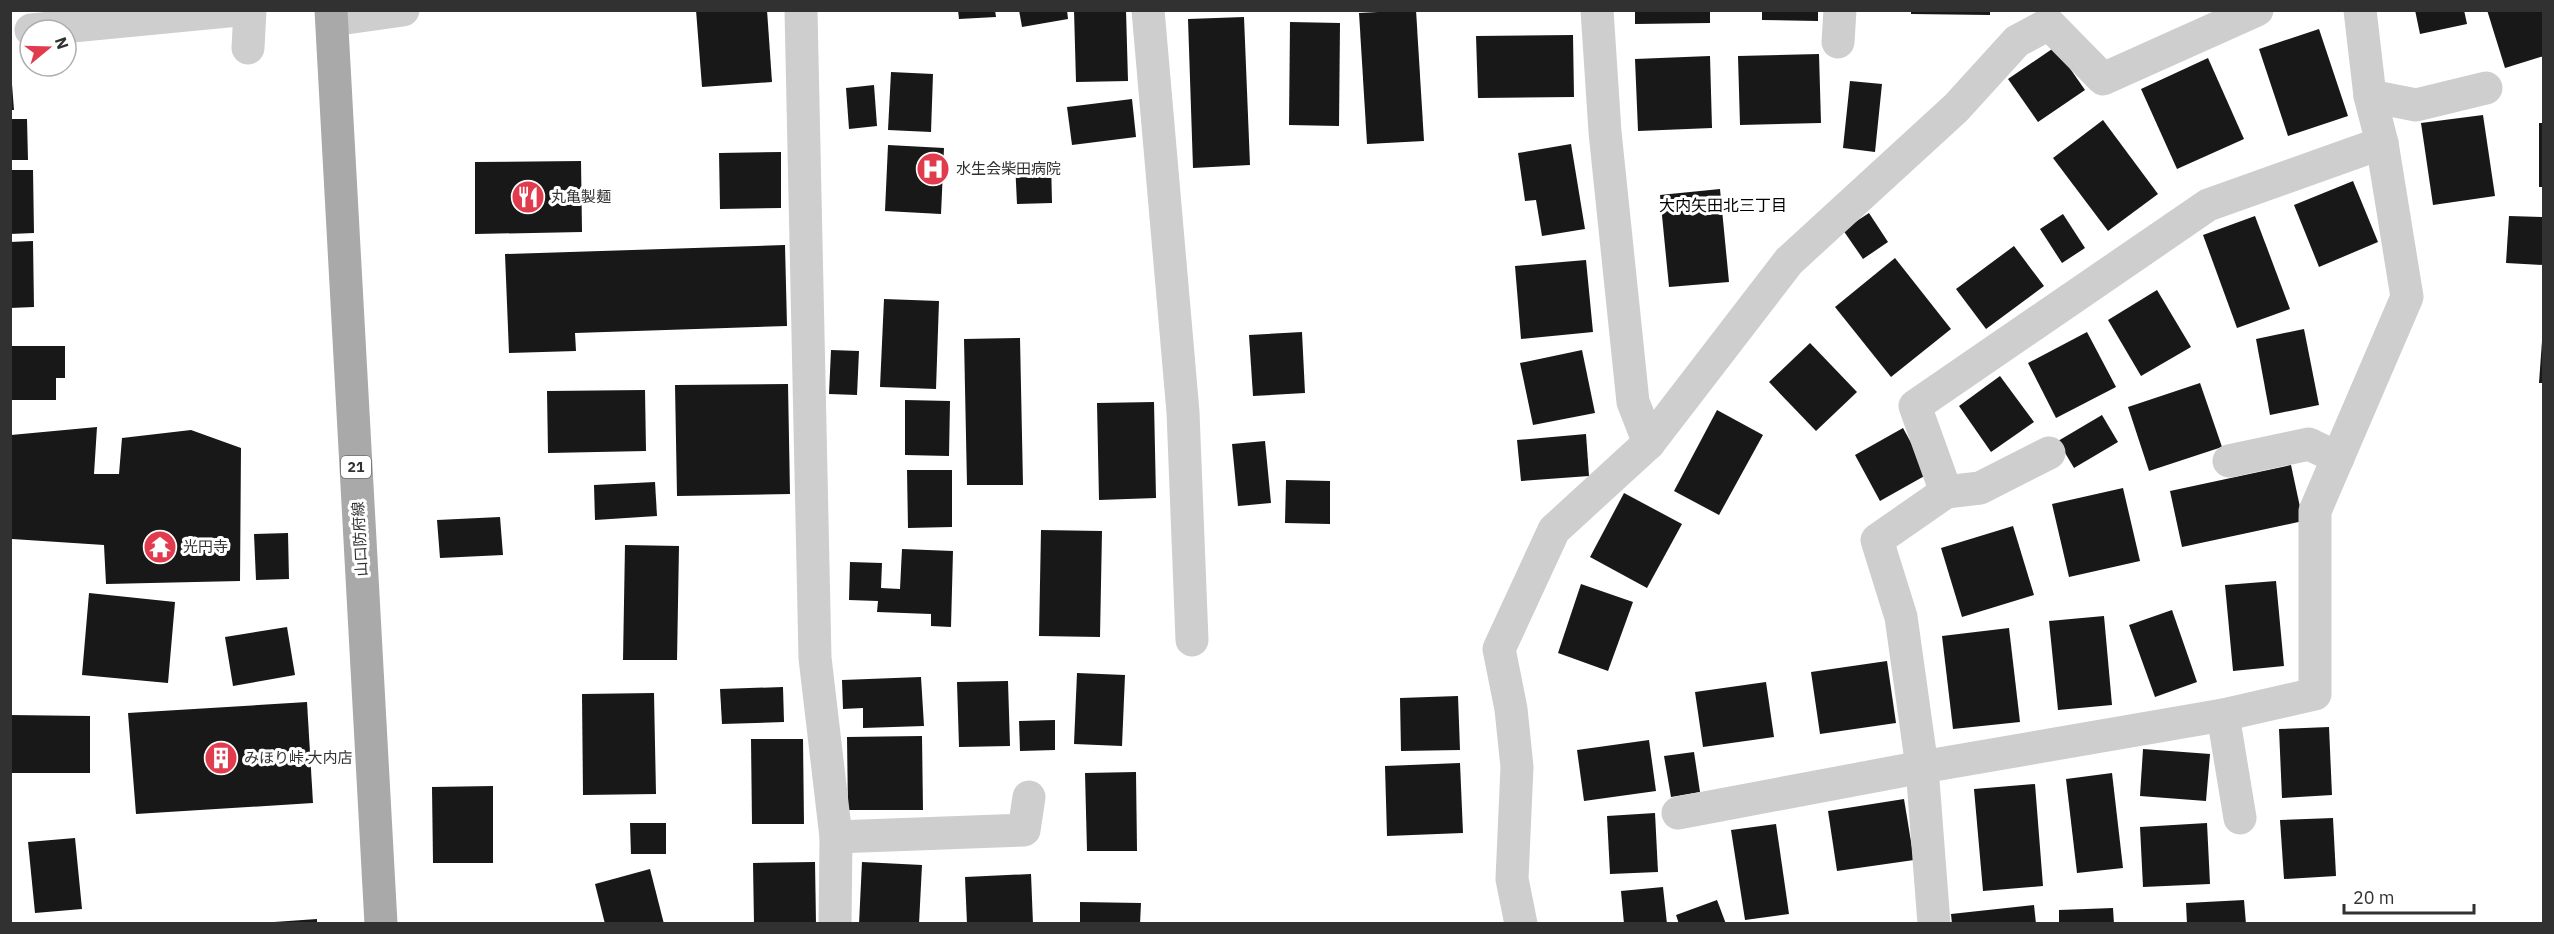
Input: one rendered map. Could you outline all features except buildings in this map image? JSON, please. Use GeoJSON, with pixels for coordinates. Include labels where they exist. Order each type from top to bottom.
{"type":"FeatureCollection","features":[{"type":"Feature","properties":{"kind":"main road","name":"山口防府線"},"geometry":{"type":"LineString","coordinates":[[331,15],[381,924]]}},
{"type":"Feature","properties":{"kind":"street"},"geometry":{"type":"LineString","coordinates":[[78,25],[238,10]]}},
{"type":"Feature","properties":{"kind":"street"},"geometry":{"type":"LineString","coordinates":[[248,48],[250,10]]}},
{"type":"Feature","properties":{"kind":"street"},"geometry":{"type":"LineString","coordinates":[[331,15],[403,10]]}},
{"type":"Feature","properties":{"kind":"street"},"geometry":{"type":"LineString","coordinates":[[801,10],[815,658],[836,837],[835,924]]}},
{"type":"Feature","properties":{"kind":"street"},"geometry":{"type":"LineString","coordinates":[[1148,10],[1183,412],[1192,640]]}},
{"type":"Feature","properties":{"kind":"street"},"geometry":{"type":"LineString","coordinates":[[1597,10],[1605,132],[1633,402],[1649,443]]}},
{"type":"Feature","properties":{"kind":"street"},"geometry":{"type":"LineString","coordinates":[[1521,924],[1512,879],[1516,767],[1511,709],[1499,648],[1554,530],[1649,443],[1789,261],[1956,108],[2018,41],[2049,24],[2103,79],[2257,10]]}},
{"type":"Feature","properties":{"kind":"street"},"geometry":{"type":"LineString","coordinates":[[1678,813],[1922,767],[2223,716],[2315,694],[2315,511],[2406,297],[2382,143],[2370,96],[2360,10]]}},
{"type":"Feature","properties":{"kind":"street"},"geometry":{"type":"LineString","coordinates":[[2370,96],[2416,105],[2486,88]]}},
{"type":"Feature","properties":{"kind":"street"},"geometry":{"type":"LineString","coordinates":[[1946,492],[1915,406],[2208,205],[2382,143]]}},
{"type":"Feature","properties":{"kind":"street"},"geometry":{"type":"LineString","coordinates":[[2229,461],[2310,444],[2338,458]]}},
{"type":"Feature","properties":{"kind":"street"},"geometry":{"type":"LineString","coordinates":[[1934,924],[1922,767],[1901,617],[1877,540],[1946,492],[1980,488],[2049,453]]}},
{"type":"Feature","properties":{"kind":"street"},"geometry":{"type":"LineString","coordinates":[[2223,716],[2240,818]]}},
{"type":"Feature","properties":{"kind":"street"},"geometry":{"type":"LineString","coordinates":[[836,837],[1024,830],[1029,797]]}},
{"type":"Feature","properties":{"kind":"place","name":"水生会柴田病院"},"geometry":{"type":"Point","coordinates":[933,169]}},
{"type":"Feature","properties":{"kind":"place","name":"丸亀製麺"},"geometry":{"type":"Point","coordinates":[528,197]}},
{"type":"Feature","properties":{"kind":"place","name":"光円寺"},"geometry":{"type":"Point","coordinates":[160,547]}},
{"type":"Feature","properties":{"kind":"place","name":"みほり峠 大内店"},"geometry":{"type":"Point","coordinates":[221,758]}},
{"type":"Feature","properties":{"kind":"district","name":"大内矢田北三丁目"},"geometry":{"type":"Point","coordinates":[1723,205]}}]}
